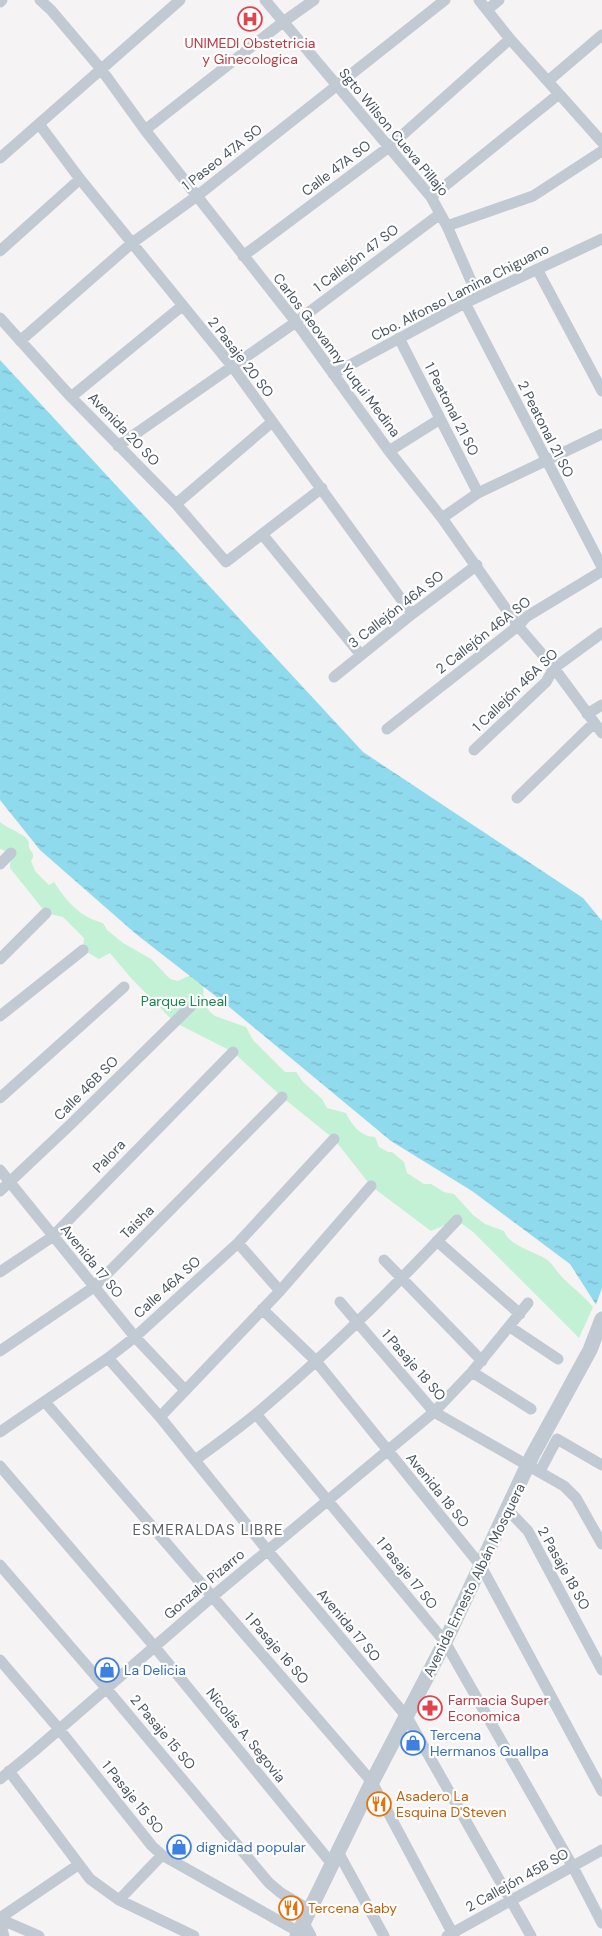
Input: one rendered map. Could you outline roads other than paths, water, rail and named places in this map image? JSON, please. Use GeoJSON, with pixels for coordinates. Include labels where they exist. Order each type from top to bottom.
{"type":"FeatureCollection","features":[{"type":"Feature","properties":{"kind":"street","name":"Carlos Geovanny Yuqui Medina"},"geometry":{"type":"LineString","coordinates":[[40,0],[51,10],[101,69],[145,130],[296,322],[389,451],[442,518],[518,626],[554,668],[602,733]]}},
{"type":"Feature","properties":{"kind":"street"},"geometry":{"type":"LineString","coordinates":[[0,158],[180,0]]}},
{"type":"Feature","properties":{"kind":"street","name":"Sgto Wilson Cueva Pillajo"},"geometry":{"type":"LineString","coordinates":[[264,0],[431,197],[447,226],[478,297]]}},
{"type":"Feature","properties":{"kind":"street"},"geometry":{"type":"LineString","coordinates":[[145,130],[314,0]]}},
{"type":"Feature","properties":{"kind":"street","name":"1 Paseo 47A SO"},"geometry":{"type":"LineString","coordinates":[[20,341],[132,243],[197,196],[445,0]]}},
{"type":"Feature","properties":{"kind":"street"},"geometry":{"type":"LineString","coordinates":[[479,0],[510,39],[602,142]]}},
{"type":"Feature","properties":{"kind":"street"},"geometry":{"type":"LineString","coordinates":[[487,10],[500,0]]}},
{"type":"Feature","properties":{"kind":"street"},"geometry":{"type":"LineString","coordinates":[[548,80],[602,35]]}},
{"type":"Feature","properties":{"kind":"street","name":"Calle 47A SO"},"geometry":{"type":"LineString","coordinates":[[243,256],[389,147],[510,39]]}},
{"type":"Feature","properties":{"kind":"street"},"geometry":{"type":"LineString","coordinates":[[431,197],[558,94]]}},
{"type":"Feature","properties":{"kind":"street","name":"2 Pasaje 20 SO"},"geometry":{"type":"LineString","coordinates":[[39,124],[80,179],[232,366],[412,614]]}},
{"type":"Feature","properties":{"kind":"street"},"geometry":{"type":"LineString","coordinates":[[447,226],[533,196],[602,151]]}},
{"type":"Feature","properties":{"kind":"street"},"geometry":{"type":"LineString","coordinates":[[0,251],[80,179]]}},
{"type":"Feature","properties":{"kind":"street","name":"1 Callejón 47 SO"},"geometry":{"type":"LineString","coordinates":[[118,446],[296,322],[440,214]]}},
{"type":"Feature","properties":{"kind":"street","name":"Cbo. Alfonso Lamina Chiguano"},"geometry":{"type":"LineString","coordinates":[[333,374],[478,297],[602,239]]}},
{"type":"Feature","properties":{"kind":"street"},"geometry":{"type":"LineString","coordinates":[[537,269],[602,391]]}},
{"type":"Feature","properties":{"kind":"street","name":"2 Peatonal 21 SO"},"geometry":{"type":"LineString","coordinates":[[465,304],[602,567]]}},
{"type":"Feature","properties":{"kind":"street"},"geometry":{"type":"LineString","coordinates":[[71,397],[182,306]]}},
{"type":"Feature","properties":{"kind":"street","name":"Avenida 20 SO"},"geometry":{"type":"LineString","coordinates":[[0,318],[71,397],[176,504],[226,562],[262,534]]}},
{"type":"Feature","properties":{"kind":"street","name":"1 Peatonal 21 SO"},"geometry":{"type":"LineString","coordinates":[[399,338],[478,493]]}},
{"type":"Feature","properties":{"kind":"street"},"geometry":{"type":"LineString","coordinates":[[389,451],[440,419]]}},
{"type":"Feature","properties":{"kind":"street"},"geometry":{"type":"LineString","coordinates":[[176,504],[272,422]]}},
{"type":"Feature","properties":{"kind":"street"},"geometry":{"type":"LineString","coordinates":[[442,518],[478,493],[602,434]]}},
{"type":"Feature","properties":{"kind":"street"},"geometry":{"type":"LineString","coordinates":[[322,488],[262,534],[360,655]]}},
{"type":"Feature","properties":{"kind":"street","name":"3 Callejón 46A SO"},"geometry":{"type":"LineString","coordinates":[[334,677],[476,565]]}},
{"type":"Feature","properties":{"kind":"street","name":"2 Callejón 46A SO"},"geometry":{"type":"LineString","coordinates":[[387,729],[518,626],[529,615],[602,571]]}},
{"type":"Feature","properties":{"kind":"street","name":"1 Callejón 46A SO"},"geometry":{"type":"LineString","coordinates":[[474,750],[546,682],[554,668],[602,633]]}},
{"type":"Feature","properties":{"kind":"street"},"geometry":{"type":"LineString","coordinates":[[518,798],[602,705]]}},
{"type":"Feature","properties":{"kind":"street"},"geometry":{"type":"LineString","coordinates":[[0,864],[11,853]]}},
{"type":"Feature","properties":{"kind":"street"},"geometry":{"type":"LineString","coordinates":[[0,959],[46,913]]}},
{"type":"Feature","properties":{"kind":"street"},"geometry":{"type":"LineString","coordinates":[[0,1016],[83,950]]}},
{"type":"Feature","properties":{"kind":"street"},"geometry":{"type":"LineString","coordinates":[[0,1098],[124,987]]}},
{"type":"Feature","properties":{"kind":"street","name":"Calle 46B SO"},"geometry":{"type":"LineString","coordinates":[[0,1190],[10,1183],[191,1006]]}},
{"type":"Feature","properties":{"kind":"street","name":"Palora"},"geometry":{"type":"LineString","coordinates":[[0,1272],[52,1237],[233,1052]]}},
{"type":"Feature","properties":{"kind":"street","name":"Taisha"},"geometry":{"type":"LineString","coordinates":[[0,1351],[94,1287],[282,1097]]}},
{"type":"Feature","properties":{"kind":"street","name":"Calle 46A SO"},"geometry":{"type":"LineString","coordinates":[[0,1432],[108,1358],[135,1337],[238,1243],[334,1139]]}},
{"type":"Feature","properties":{"kind":"street","name":"Avenida 17 SO"},"geometry":{"type":"LineString","coordinates":[[0,1170],[52,1237],[135,1337],[185,1390]]}},
{"type":"Feature","properties":{"kind":"street"},"geometry":{"type":"LineString","coordinates":[[160,1417],[280,1291],[371,1186]]}},
{"type":"Feature","properties":{"kind":"street"},"geometry":{"type":"LineString","coordinates":[[195,1460],[256,1414],[357,1322],[402,1279],[457,1220]]}},
{"type":"Feature","properties":{"kind":"street"},"geometry":{"type":"LineString","coordinates":[[437,1242],[520,1314]]}},
{"type":"Feature","properties":{"kind":"street"},"geometry":{"type":"LineString","coordinates":[[238,1243],[280,1291]]}},
{"type":"Feature","properties":{"kind":"street"},"geometry":{"type":"LineString","coordinates":[[384,1260],[482,1361]]}},
{"type":"Feature","properties":{"kind":"street","name":"1 Pasaje 18 SO"},"geometry":{"type":"LineString","coordinates":[[340,1302],[434,1412],[534,1464],[564,1486],[576,1498],[602,1544]]}},
{"type":"Feature","properties":{"kind":"street","name":"Gonzalo Pizarro"},"geometry":{"type":"LineString","coordinates":[[4,1775],[212,1596],[434,1412],[482,1361],[528,1303]]}},
{"type":"Feature","properties":{"kind":"street","name":"Avenida 18 SO"},"geometry":{"type":"LineString","coordinates":[[262,1309],[315,1360],[481,1566],[602,1791]]}},
{"type":"Feature","properties":{"kind":"street","name":"Avenida Ernesto Albán Mosquera"},"geometry":{"type":"LineString","coordinates":[[304,1927],[372,1782],[445,1642],[508,1510],[534,1464],[590,1350],[602,1319]]}},
{"type":"Feature","properties":{"kind":"street"},"geometry":{"type":"LineString","coordinates":[[510,1327],[558,1359]]}},
{"type":"Feature","properties":{"kind":"street","name":"Avenida 17 SO"},"geometry":{"type":"LineString","coordinates":[[108,1358],[160,1417],[268,1551],[407,1717],[531,1936]]}},
{"type":"Feature","properties":{"kind":"street"},"geometry":{"type":"LineString","coordinates":[[472,1372],[531,1409]]}},
{"type":"Feature","properties":{"kind":"street","name":"1 Pasaje 16 SO"},"geometry":{"type":"LineString","coordinates":[[45,1402],[372,1782],[451,1935]]}},
{"type":"Feature","properties":{"kind":"street","name":"1 Pasaje 17 SO"},"geometry":{"type":"LineString","coordinates":[[256,1414],[445,1642],[602,1923]]}},
{"type":"Feature","properties":{"kind":"street"},"geometry":{"type":"LineString","coordinates":[[534,1464],[557,1439],[602,1465]]}},
{"type":"Feature","properties":{"kind":"street","name":"Nicolás A. Segovia"},"geometry":{"type":"LineString","coordinates":[[0,1466],[335,1858],[384,1936]]}},
{"type":"Feature","properties":{"kind":"street","name":"2 Pasaje 18 SO"},"geometry":{"type":"LineString","coordinates":[[508,1510],[528,1531],[602,1670]]}},
{"type":"Feature","properties":{"kind":"street","name":"2 Pasaje 15 SO"},"geometry":{"type":"LineString","coordinates":[[0,1566],[106,1688],[269,1883],[281,1893],[304,1927]]}},
{"type":"Feature","properties":{"kind":"street","name":"1 Pasaje 15 SO"},"geometry":{"type":"LineString","coordinates":[[0,1660],[59,1729],[152,1846],[162,1855],[304,1927]]}},
{"type":"Feature","properties":{"kind":"street"},"geometry":{"type":"LineString","coordinates":[[4,1775],[90,1880],[119,1900],[194,1936]]}},
{"type":"Feature","properties":{"kind":"street","name":"2 Callejón 45B SO"},"geometry":{"type":"LineString","coordinates":[[451,1935],[602,1850]]}},
{"type":"Feature","properties":{"kind":"street"},"geometry":{"type":"LineString","coordinates":[[119,1900],[162,1855]]}},
{"type":"Feature","properties":{"kind":"street"},"geometry":{"type":"LineString","coordinates":[[0,1920],[78,1865]]}},
{"type":"Feature","properties":{"kind":"street"},"geometry":{"type":"LineString","coordinates":[[0,1920],[4,1936]]}},
{"type":"Feature","properties":{"kind":"street"},"geometry":{"type":"LineString","coordinates":[[0,1920],[39,1936]]}},
{"type":"Feature","properties":{"kind":"water"},"geometry":{"type":"Polygon","coordinates":[[[0,360],[363,752],[583,898],[602,921],[602,1314],[570,1264],[472,1191],[391,1141],[222,1001],[136,934],[40,850],[0,800],[0,360]]]}},
{"type":"Feature","properties":{"kind":"place","name":"UNIMEDI Obstetricia y Ginecologica"},"geometry":{"type":"Point","coordinates":[250,19]}},
{"type":"Feature","properties":{"kind":"place","name":"La Delicia"},"geometry":{"type":"Point","coordinates":[107,1670]}},
{"type":"Feature","properties":{"kind":"place","name":"Farmacia Super Economica"},"geometry":{"type":"Point","coordinates":[430,1708]}},
{"type":"Feature","properties":{"kind":"place","name":"Tercena Hermanos Guallpa"},"geometry":{"type":"Point","coordinates":[413,1743]}},
{"type":"Feature","properties":{"kind":"place","name":"Asadero La Esquina D'Steven"},"geometry":{"type":"Point","coordinates":[379,1804]}},
{"type":"Feature","properties":{"kind":"place","name":"dignidad popular"},"geometry":{"type":"Point","coordinates":[179,1847]}},
{"type":"Feature","properties":{"kind":"place","name":"Tercena Gaby"},"geometry":{"type":"Point","coordinates":[291,1908]}},
{"type":"Feature","properties":{"kind":"district","name":"ESMERALDAS LIBRE"},"geometry":{"type":"Point","coordinates":[208,1530]}},
{"type":"Feature","properties":{"kind":"park label","name":"Parque Lineal"},"geometry":{"type":"Point","coordinates":[184,1001]}}]}
